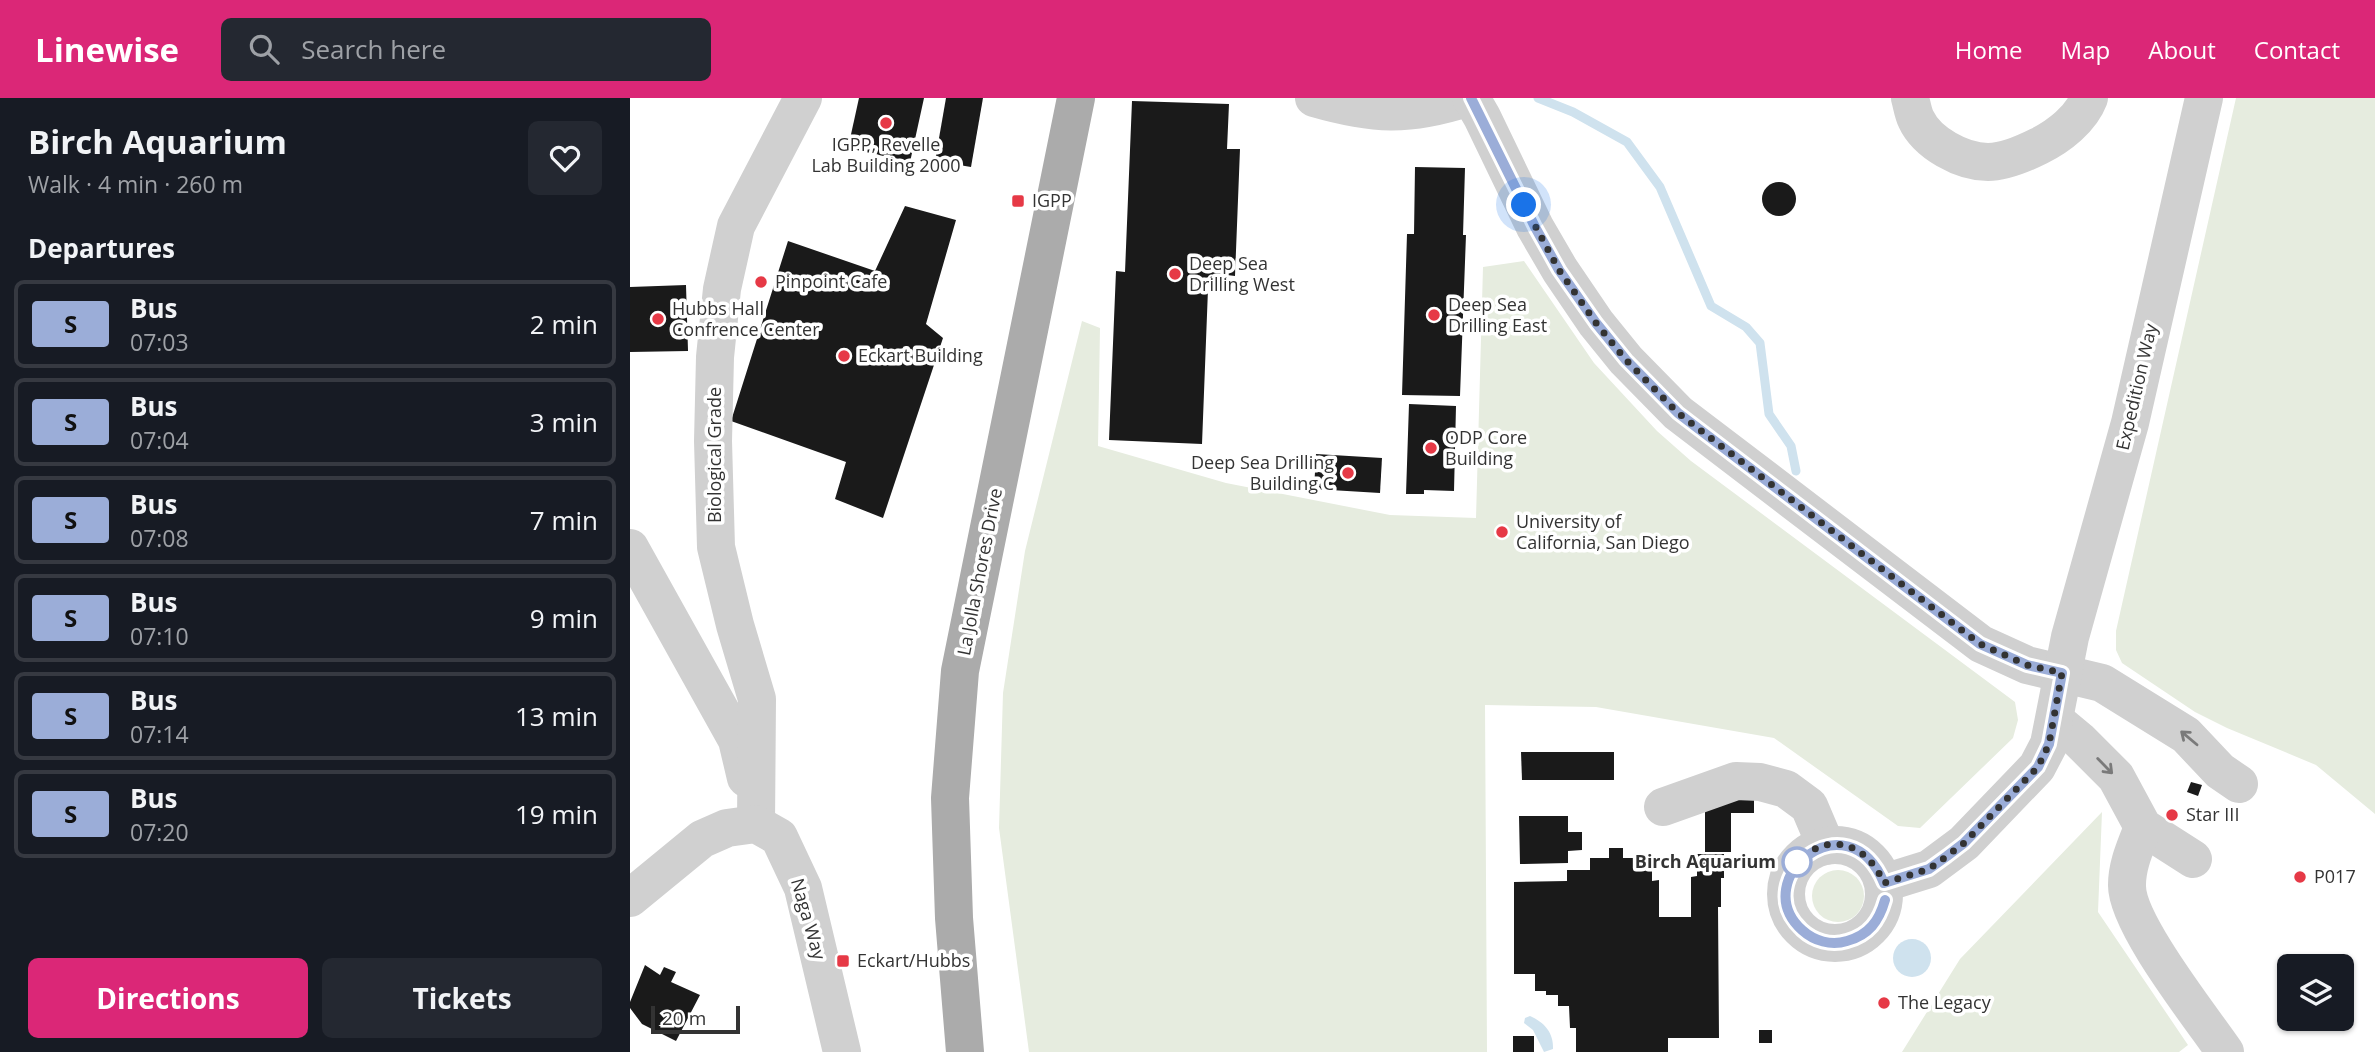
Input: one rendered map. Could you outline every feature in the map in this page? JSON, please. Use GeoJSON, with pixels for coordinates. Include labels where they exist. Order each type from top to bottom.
{"type":"FeatureCollection","features":[{"type":"Feature","properties":{"kind":"main road","name":"La Jolla Shores Drive"},"geometry":{"type":"LineString","coordinates":[[965,1052],[954,918],[950,798],[960,671],[1076,98]]}},
{"type":"Feature","properties":{"kind":"street","name":"Biological Grade"},"geometry":{"type":"LineString","coordinates":[[756,824],[757,699],[716,547],[713,441],[715,356],[722,289],[736,226],[803,98]]}},
{"type":"Feature","properties":{"kind":"street"},"geometry":{"type":"LineString","coordinates":[[1314,98],[1349,108],[1387,113],[1416,112],[1469,98],[1482,117],[1535,227],[1559,270],[1626,360],[1678,413],[1980,644],[2027,665],[2102,683],[2186,735],[2220,771],[2239,783]]}},
{"type":"Feature","properties":{"kind":"street"},"geometry":{"type":"LineString","coordinates":[[1910,98],[1917,120],[1933,139],[1964,159],[1989,163],[2025,153],[2053,139],[2070,125],[2089,98]]}},
{"type":"Feature","properties":{"kind":"street","name":"Expedition Way"},"geometry":{"type":"LineString","coordinates":[[1884,883],[1929,869],[1964,843],[2038,767],[2049,744],[2062,673],[2130,423],[2204,98]]}},
{"type":"Feature","properties":{"kind":"street"},"geometry":{"type":"LineString","coordinates":[[630,548],[737,740],[756,824],[727,828],[702,839],[630,898]]}},
{"type":"Feature","properties":{"kind":"street"},"geometry":{"type":"LineString","coordinates":[[2054,720],[2080,740],[2116,777],[2143,827],[2193,859]]}},
{"type":"Feature","properties":{"kind":"street"},"geometry":{"type":"LineString","coordinates":[[1663,807],[1736,781],[1760,782],[1786,789],[1809,806],[1826,846]]}},
{"type":"Feature","properties":{"kind":"street","name":"Naga Way"},"geometry":{"type":"LineString","coordinates":[[756,824],[779,837],[803,888],[842,1052]]}},
{"type":"Feature","properties":{"kind":"street"},"geometry":{"type":"LineString","coordinates":[[2143,827],[2130,860],[2126,887],[2132,908],[2142,931],[2225,1052]]}},
{"type":"Feature","properties":{"kind":"street"},"geometry":{"type":"LineString","coordinates":[[1841,845],[1856,849],[1869,857],[1884,883],[1885,900],[1880,916],[1870,929],[1856,939],[1840,943],[1824,942],[1808,935],[1796,924],[1788,910],[1786,893],[1789,877],[1797,862],[1810,852],[1826,846],[1841,845]]}},
{"type":"Feature","properties":{"kind":"shaded area"},"geometry":{"type":"Polygon","coordinates":[[[2236,98],[2375,98],[2375,814],[2316,765],[2195,712],[2122,663],[2116,650],[2116,631],[2236,98]]]}},
{"type":"Feature","properties":{"kind":"shaded area"},"geometry":{"type":"Polygon","coordinates":[[[1524,261],[1594,363],[1657,431],[1691,461],[2015,702],[2018,720],[2013,738],[1920,828],[1898,826],[1774,738],[1596,707],[1485,705],[1487,1052],[1029,1052],[999,828],[1003,693],[1025,551],[1082,321],[1100,328],[1098,446],[1226,483],[1390,515],[1476,518],[1483,267],[1524,261]]]}},
{"type":"Feature","properties":{"kind":"shaded area"},"geometry":{"type":"Polygon","coordinates":[[[2102,812],[2098,912],[2188,1045],[2179,1052],[1902,1052],[1960,959],[2102,812]]]}},
{"type":"Feature","properties":{"kind":"shaded area"},"geometry":{"type":"Polygon","coordinates":[[[1838,870],[1848,872],[1856,878],[1862,886],[1862,906],[1856,914],[1848,920],[1838,922],[1828,920],[1820,914],[1814,906],[1812,896],[1814,886],[1820,878],[1828,872],[1838,870]]]}},
{"type":"Feature","properties":{"kind":"water"},"geometry":{"type":"Polygon","coordinates":[[[1912,939],[1926,944],[1931,958],[1926,972],[1912,977],[1898,972],[1893,958],[1898,944],[1912,939]]]}},
{"type":"Feature","properties":{"kind":"water"},"geometry":{"type":"Polygon","coordinates":[[[1530,1016],[1540,1021],[1547,1029],[1552,1038],[1553,1049],[1544,1052],[1533,1030],[1524,1023],[1525,1018],[1530,1016]]]}},
{"type":"Feature","properties":{"kind":"building","name":"IGPP, Revelle Lab Building 2000"},"geometry":{"type":"Polygon","coordinates":[[[859,98],[924,98],[910,162],[848,148],[859,98]]]}},
{"type":"Feature","properties":{"kind":"building"},"geometry":{"type":"Polygon","coordinates":[[[946,98],[983,98],[971,167],[935,161],[946,98]]]}},
{"type":"Feature","properties":{"kind":"building","name":"Deep Sea Drilling West"},"geometry":{"type":"Polygon","coordinates":[[[1132,101],[1229,104],[1227,149],[1240,149],[1235,276],[1227,275],[1226,289],[1208,289],[1202,444],[1109,440],[1116,271],[1125,272],[1132,101]]]}},
{"type":"Feature","properties":{"kind":"building","name":"Deep Sea Drilling East"},"geometry":{"type":"Polygon","coordinates":[[[1415,167],[1465,168],[1463,235],[1466,235],[1460,396],[1402,395],[1407,234],[1414,234],[1415,167]]]}},
{"type":"Feature","properties":{"kind":"building"},"geometry":{"type":"Polygon","coordinates":[[[1779,182],[1791,187],[1796,199],[1791,211],[1779,216],[1767,211],[1762,199],[1767,187],[1779,182]]]}},
{"type":"Feature","properties":{"kind":"building","name":"Eckart Building"},"geometry":{"type":"Polygon","coordinates":[[[905,206],[956,220],[926,324],[943,338],[883,518],[835,499],[846,462],[731,421],[788,241],[875,271],[905,206]]]}},
{"type":"Feature","properties":{"kind":"building","name":"Hubbs Hall Confrence Center"},"geometry":{"type":"Polygon","coordinates":[[[686,285],[688,351],[630,352],[630,287],[686,285]]]}},
{"type":"Feature","properties":{"kind":"building","name":"ODP Core Building"},"geometry":{"type":"Polygon","coordinates":[[[1409,404],[1456,406],[1454,491],[1424,490],[1424,494],[1406,494],[1409,404]]]}},
{"type":"Feature","properties":{"kind":"building","name":"Deep Sea Drilling Building C"},"geometry":{"type":"Polygon","coordinates":[[[1316,454],[1382,458],[1380,493],[1314,489],[1316,454]]]}},
{"type":"Feature","properties":{"kind":"building"},"geometry":{"type":"Polygon","coordinates":[[[1521,752],[1614,752],[1614,780],[1522,780],[1521,752]]]}},
{"type":"Feature","properties":{"kind":"building"},"geometry":{"type":"Polygon","coordinates":[[[2191,782],[2202,785],[2198,796],[2187,792],[2191,782]]]}},
{"type":"Feature","properties":{"kind":"building"},"geometry":{"type":"Polygon","coordinates":[[[1720,793],[1754,794],[1754,813],[1731,813],[1731,852],[1705,852],[1705,807],[1720,807],[1720,793]]]}},
{"type":"Feature","properties":{"kind":"building"},"geometry":{"type":"Polygon","coordinates":[[[1519,816],[1568,816],[1568,832],[1582,832],[1582,850],[1568,851],[1568,863],[1520,864],[1519,816]]]}},
{"type":"Feature","properties":{"kind":"building","name":"Birch Aquarium"},"geometry":{"type":"Polygon","coordinates":[[[1609,848],[1623,848],[1623,858],[1652,858],[1652,881],[1659,880],[1659,917],[1691,917],[1691,877],[1697,876],[1697,854],[1724,854],[1721,907],[1718,907],[1719,1038],[1668,1038],[1668,1052],[1576,1052],[1576,1028],[1570,1028],[1569,1006],[1558,1006],[1558,995],[1535,991],[1535,974],[1514,974],[1514,882],[1567,881],[1567,870],[1590,870],[1590,858],[1609,858],[1609,848]]]}},
{"type":"Feature","properties":{"kind":"building"},"geometry":{"type":"Polygon","coordinates":[[[645,965],[660,975],[664,967],[676,972],[671,982],[700,995],[676,1041],[642,1024],[630,1008],[645,965]]]}},
{"type":"Feature","properties":{"kind":"building"},"geometry":{"type":"Polygon","coordinates":[[[1759,1030],[1772,1030],[1772,1043],[1759,1043],[1759,1030]]]}},
{"type":"Feature","properties":{"kind":"building"},"geometry":{"type":"Polygon","coordinates":[[[1513,1036],[1534,1036],[1534,1052],[1513,1052],[1513,1036]]]}},
{"type":"Feature","properties":{"kind":"waterway"},"geometry":{"type":"LineString","coordinates":[[1538,98],[1573,112],[1627,142],[1660,187],[1711,306],[1746,327],[1760,343],[1769,414],[1791,446],[1796,471]]}},
{"type":"Feature","properties":{"kind":"bus line","name":"S"},"geometry":{"type":"LineString","coordinates":[[1471,98],[1559,270],[1626,360],[1678,413],[1980,644],[2027,665],[2062,673],[2049,744],[2038,767],[1964,843],[1929,869],[1884,883],[1869,857],[1856,849],[1841,845],[1826,846],[1810,852],[1797,862],[1789,877],[1786,893],[1788,910],[1796,924],[1808,935],[1824,942],[1840,943],[1856,939],[1870,929],[1880,916],[1885,900]]}},
{"type":"Feature","properties":{"kind":"place","name":"IGPP, Revelle Lab Building 2000"},"geometry":{"type":"Point","coordinates":[886,123]}},
{"type":"Feature","properties":{"kind":"place","name":"IGPP"},"geometry":{"type":"Point","coordinates":[1018,201]}},
{"type":"Feature","properties":{"kind":"place","name":"Deep Sea Drilling West"},"geometry":{"type":"Point","coordinates":[1175,274]}},
{"type":"Feature","properties":{"kind":"place","name":"Pinpoint Cafe"},"geometry":{"type":"Point","coordinates":[761,282]}},
{"type":"Feature","properties":{"kind":"place","name":"Deep Sea Drilling East"},"geometry":{"type":"Point","coordinates":[1434,315]}},
{"type":"Feature","properties":{"kind":"place","name":"Hubbs Hall Confrence Center"},"geometry":{"type":"Point","coordinates":[658,319]}},
{"type":"Feature","properties":{"kind":"place","name":"Eckart Building"},"geometry":{"type":"Point","coordinates":[844,356]}},
{"type":"Feature","properties":{"kind":"place","name":"ODP Core Building"},"geometry":{"type":"Point","coordinates":[1431,448]}},
{"type":"Feature","properties":{"kind":"place","name":"Deep Sea Drilling Building C"},"geometry":{"type":"Point","coordinates":[1348,473]}},
{"type":"Feature","properties":{"kind":"place","name":"University of California, San Diego"},"geometry":{"type":"Point","coordinates":[1502,532]}},
{"type":"Feature","properties":{"kind":"place","name":"Star III"},"geometry":{"type":"Point","coordinates":[2172,815]}},
{"type":"Feature","properties":{"kind":"place","name":"Birch Aquarium"},"geometry":{"type":"Point","coordinates":[1797,862]}},
{"type":"Feature","properties":{"kind":"place","name":"P017"},"geometry":{"type":"Point","coordinates":[2300,877]}},
{"type":"Feature","properties":{"kind":"place","name":"Eckart/Hubbs"},"geometry":{"type":"Point","coordinates":[843,961]}},
{"type":"Feature","properties":{"kind":"place","name":"The Legacy"},"geometry":{"type":"Point","coordinates":[1884,1003]}},
{"type":"Feature","properties":{"kind":"route"},"geometry":{"type":"LineString","coordinates":[[1524,205],[1559,270],[1596,323],[1626,360],[1678,413],[1980,644],[2027,665],[2062,673],[2049,744],[2038,767],[1964,843],[1929,869],[1884,883],[1869,857],[1856,849],[1841,845],[1826,846],[1810,852],[1797,862]]}}]}
